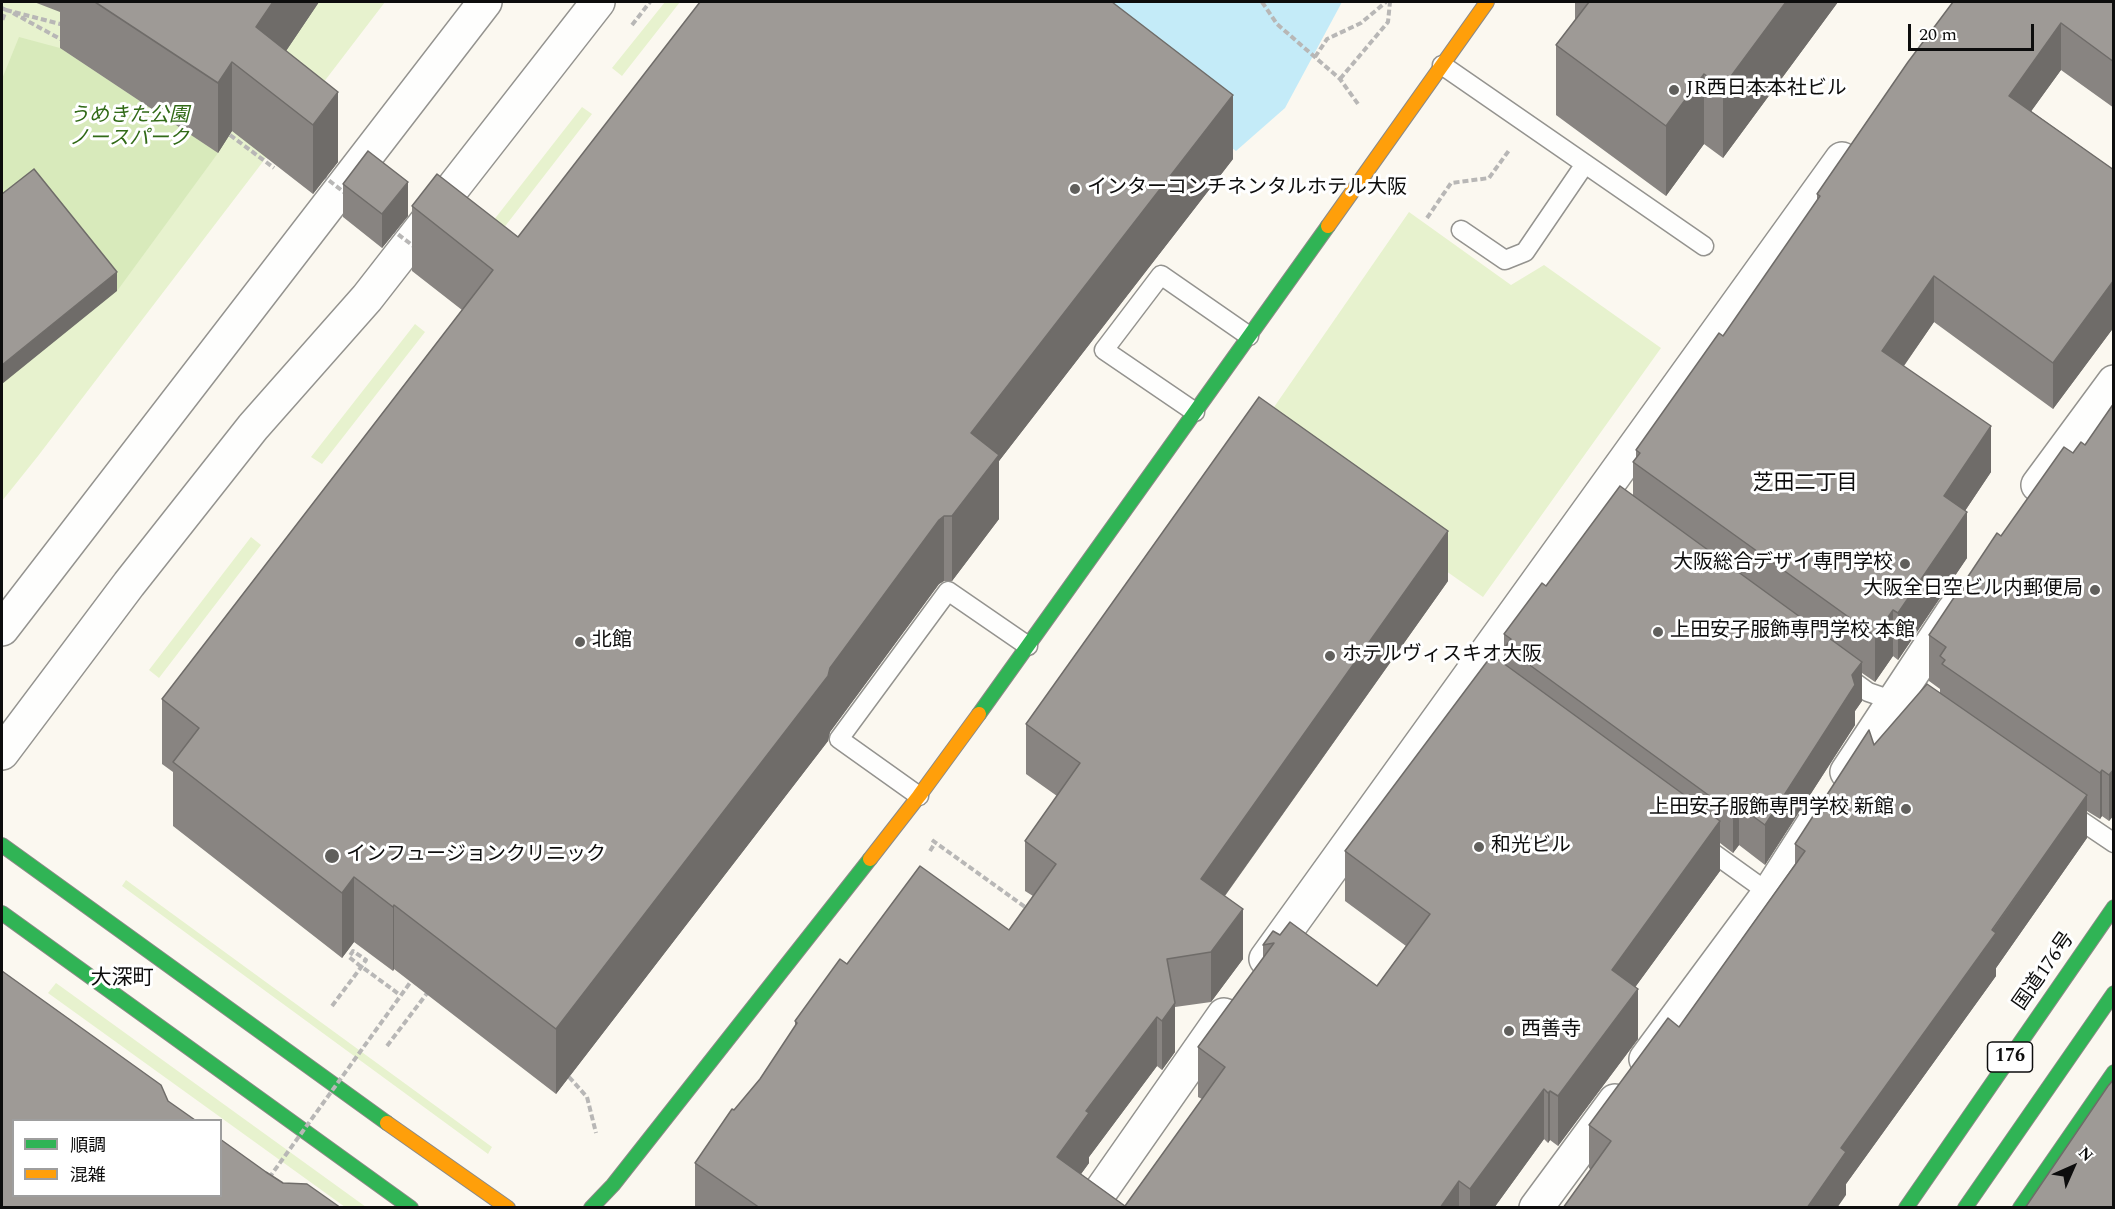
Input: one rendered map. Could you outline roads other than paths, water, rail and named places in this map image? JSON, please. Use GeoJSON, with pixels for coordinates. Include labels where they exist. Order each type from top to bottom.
{"type":"FeatureCollection","features":[{"type":"Feature","properties":{"kind":"main road"},"geometry":{"type":"LineString","coordinates":[[591,1208],[614,1185],[902,819],[1028,646],[1486,2]]}},
{"type":"Feature","properties":{"kind":"main road"},"geometry":{"type":"LineString","coordinates":[[2,845],[457,1174],[508,1208]]}},
{"type":"Feature","properties":{"kind":"main road","name":"国道176号"},"geometry":{"type":"LineString","coordinates":[[1906,1208],[2114,907]]}},
{"type":"Feature","properties":{"kind":"main road"},"geometry":{"type":"LineString","coordinates":[[2,913],[411,1208]]}},
{"type":"Feature","properties":{"kind":"main road","name":"176"},"geometry":{"type":"LineString","coordinates":[[1965,1208],[2114,993]]}},
{"type":"Feature","properties":{"kind":"main road"},"geometry":{"type":"LineString","coordinates":[[2020,1208],[2114,1072]]}},
{"type":"Feature","properties":{"kind":"street"},"geometry":{"type":"LineString","coordinates":[[2,629],[485,2]]}},
{"type":"Feature","properties":{"kind":"street"},"geometry":{"type":"LineString","coordinates":[[2,753],[129,584],[253,427],[367,298],[598,2]]}},
{"type":"Feature","properties":{"kind":"street"},"geometry":{"type":"LineString","coordinates":[[1089,1208],[1247,985],[1608,503],[1858,137]]}},
{"type":"Feature","properties":{"kind":"street"},"geometry":{"type":"LineString","coordinates":[[2020,512],[2114,382]]}},
{"type":"Feature","properties":{"kind":"street"},"geometry":{"type":"LineString","coordinates":[[1536,1208],[1907,705],[1973,581]]}},
{"type":"Feature","properties":{"kind":"lane"},"geometry":{"type":"LineString","coordinates":[[1442,65],[1704,246]]}},
{"type":"Feature","properties":{"kind":"lane"},"geometry":{"type":"LineString","coordinates":[[1461,230],[1505,260],[1525,252],[1585,164]]}},
{"type":"Feature","properties":{"kind":"lane"},"geometry":{"type":"LineString","coordinates":[[1195,412],[1104,350],[1161,274],[1249,336]]}},
{"type":"Feature","properties":{"kind":"lane"},"geometry":{"type":"LineString","coordinates":[[919,796],[839,739],[948,591],[1028,646]]}},
{"type":"Feature","properties":{"kind":"lane"},"geometry":{"type":"LineString","coordinates":[[1830,664],[1868,692],[1907,705]]}},
{"type":"Feature","properties":{"kind":"lane"},"geometry":{"type":"LineString","coordinates":[[2054,802],[2114,843]]}},
{"type":"Feature","properties":{"kind":"lane"},"geometry":{"type":"LineString","coordinates":[[1692,837],[1769,893]]}},
{"type":"Feature","properties":{"kind":"water"},"geometry":{"type":"Polygon","coordinates":[[[1040,2],[1342,2],[1285,108],[1236,151],[1040,2]]]}},
{"type":"Feature","properties":{"kind":"place","name":"JR西日本本社ビル"},"geometry":{"type":"Point","coordinates":[1674,90]}},
{"type":"Feature","properties":{"kind":"place","name":"インターコンチネンタルホテル大阪"},"geometry":{"type":"Point","coordinates":[1075,189]}},
{"type":"Feature","properties":{"kind":"place","name":"大阪総合デザイ専門学校"},"geometry":{"type":"Point","coordinates":[1905,564]}},
{"type":"Feature","properties":{"kind":"place","name":"大阪全日空ビル内郵便局"},"geometry":{"type":"Point","coordinates":[2095,590]}},
{"type":"Feature","properties":{"kind":"place","name":"上田安子服飾専門学校 本館"},"geometry":{"type":"Point","coordinates":[1658,632]}},
{"type":"Feature","properties":{"kind":"place","name":"北館"},"geometry":{"type":"Point","coordinates":[580,642]}},
{"type":"Feature","properties":{"kind":"place","name":"ホテルヴィスキオ大阪"},"geometry":{"type":"Point","coordinates":[1330,656]}},
{"type":"Feature","properties":{"kind":"place","name":"上田安子服飾専門学校 新館"},"geometry":{"type":"Point","coordinates":[1906,809]}},
{"type":"Feature","properties":{"kind":"place","name":"和光ビル"},"geometry":{"type":"Point","coordinates":[1479,847]}},
{"type":"Feature","properties":{"kind":"place","name":"インフュージョンクリニック"},"geometry":{"type":"Point","coordinates":[332,856]}},
{"type":"Feature","properties":{"kind":"place","name":"西善寺"},"geometry":{"type":"Point","coordinates":[1509,1031]}},
{"type":"Feature","properties":{"kind":"district","name":"芝田二丁目"},"geometry":{"type":"Point","coordinates":[1805,485]}},
{"type":"Feature","properties":{"kind":"district","name":"大深町"},"geometry":{"type":"Point","coordinates":[122,980]}},
{"type":"Feature","properties":{"kind":"park label","name":"うめきた公園 ノースパーク"},"geometry":{"type":"Point","coordinates":[129,128]}}]}
